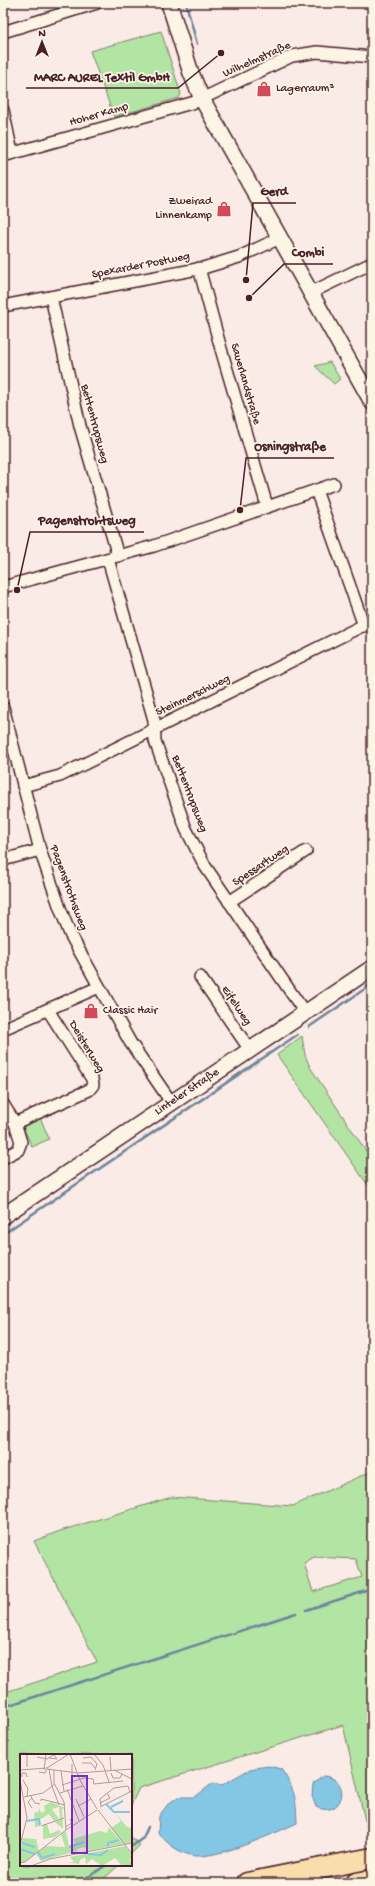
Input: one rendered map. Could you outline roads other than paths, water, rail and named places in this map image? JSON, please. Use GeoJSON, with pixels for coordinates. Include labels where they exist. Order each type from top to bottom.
{"type":"FeatureCollection","features":[{"type":"Feature","properties":{"kind":"highway"},"geometry":{"type":"LineString","coordinates":[[247,1883],[372,1858]]}},
{"type":"Feature","properties":{"kind":"highway"},"geometry":{"type":"LineString","coordinates":[[356,1883],[372,1880]]}},
{"type":"Feature","properties":{"kind":"main road"},"geometry":{"type":"LineString","coordinates":[[169,3],[191,73],[202,99],[372,402]]}},
{"type":"Feature","properties":{"kind":"main road","name":"Linteler Straße"},"geometry":{"type":"LineString","coordinates":[[3,1216],[372,968]]}},
{"type":"Feature","properties":{"kind":"street"},"geometry":{"type":"LineString","coordinates":[[3,32],[97,3]]}},
{"type":"Feature","properties":{"kind":"street","name":"Wilhelmstraße"},"geometry":{"type":"LineString","coordinates":[[202,99],[292,56],[317,52],[372,57]]}},
{"type":"Feature","properties":{"kind":"street","name":"Hoher Kamp"},"geometry":{"type":"LineString","coordinates":[[7,154],[202,99]]}},
{"type":"Feature","properties":{"kind":"street"},"geometry":{"type":"LineString","coordinates":[[3,110],[7,154]]}},
{"type":"Feature","properties":{"kind":"street","name":"Spexarder Postweg"},"geometry":{"type":"LineString","coordinates":[[3,306],[199,268],[239,256],[280,238]]}},
{"type":"Feature","properties":{"kind":"street"},"geometry":{"type":"LineString","coordinates":[[310,293],[372,263]]}},
{"type":"Feature","properties":{"kind":"street","name":"Sauerlandstraße"},"geometry":{"type":"LineString","coordinates":[[199,268],[267,506]]}},
{"type":"Feature","properties":{"kind":"street","name":"Bettentrupsweg"},"geometry":{"type":"LineString","coordinates":[[51,296],[80,426],[154,720],[155,741],[186,828],[205,866],[305,1013]]}},
{"type":"Feature","properties":{"kind":"street"},"geometry":{"type":"LineString","coordinates":[[3,587],[154,546],[334,484]]}},
{"type":"Feature","properties":{"kind":"street"},"geometry":{"type":"LineString","coordinates":[[316,490],[368,624]]}},
{"type":"Feature","properties":{"kind":"street","name":"Steinmerschweg"},"geometry":{"type":"LineString","coordinates":[[23,786],[60,776],[368,624]]}},
{"type":"Feature","properties":{"kind":"street","name":"Pagenstrothsweg"},"geometry":{"type":"LineString","coordinates":[[3,707],[40,850],[65,921],[99,987],[130,1042],[171,1102]]}},
{"type":"Feature","properties":{"kind":"street"},"geometry":{"type":"LineString","coordinates":[[3,860],[40,850]]}},
{"type":"Feature","properties":{"kind":"street","name":"Spessartweg"},"geometry":{"type":"LineString","coordinates":[[230,902],[306,851]]}},
{"type":"Feature","properties":{"kind":"street","name":"Eifelweg"},"geometry":{"type":"LineString","coordinates":[[200,977],[250,1050]]}},
{"type":"Feature","properties":{"kind":"street"},"geometry":{"type":"LineString","coordinates":[[3,1028],[99,987]]}},
{"type":"Feature","properties":{"kind":"street","name":"Deisterweg"},"geometry":{"type":"LineString","coordinates":[[15,1123],[90,1090],[93,1085],[92,1080],[48,1010]]}},
{"type":"Feature","properties":{"kind":"street"},"geometry":{"type":"LineString","coordinates":[[3,1104],[15,1123],[21,1142],[18,1150],[3,1158]]}},
{"type":"Feature","properties":{"kind":"water"},"geometry":{"type":"Polygon","coordinates":[[[268,1766],[281,1769],[292,1788],[296,1807],[297,1823],[228,1851],[200,1856],[190,1855],[176,1849],[158,1833],[159,1816],[168,1804],[178,1797],[195,1797],[213,1783],[222,1785],[250,1769],[268,1766]]]}},
{"type":"Feature","properties":{"kind":"water"},"geometry":{"type":"Polygon","coordinates":[[[323,1776],[333,1778],[342,1790],[338,1803],[333,1808],[325,1809],[316,1807],[312,1796],[313,1784],[323,1776]]]}},
{"type":"Feature","properties":{"kind":"waterway"},"geometry":{"type":"LineString","coordinates":[[186,3],[197,44]]}},
{"type":"Feature","properties":{"kind":"waterway"},"geometry":{"type":"LineString","coordinates":[[323,300],[330,312]]}},
{"type":"Feature","properties":{"kind":"waterway"},"geometry":{"type":"LineString","coordinates":[[309,1027],[372,984]]}},
{"type":"Feature","properties":{"kind":"waterway"},"geometry":{"type":"LineString","coordinates":[[3,1234],[297,1035]]}},
{"type":"Feature","properties":{"kind":"waterway"},"geometry":{"type":"LineString","coordinates":[[306,1610],[372,1589]]}},
{"type":"Feature","properties":{"kind":"waterway"},"geometry":{"type":"LineString","coordinates":[[3,1707],[296,1613]]}},
{"type":"Feature","properties":{"kind":"waterway"},"geometry":{"type":"LineString","coordinates":[[132,1846],[143,1838],[148,1827]]}},
{"type":"Feature","properties":{"kind":"waterway"},"geometry":{"type":"LineString","coordinates":[[72,1883],[90,1876],[105,1866]]}},
{"type":"Feature","properties":{"kind":"place","name":"MARC AUREL Textil GmbH"},"geometry":{"type":"Point","coordinates":[221,53]}},
{"type":"Feature","properties":{"kind":"place","name":"Lagerraum³"},"geometry":{"type":"Point","coordinates":[264,89]}},
{"type":"Feature","properties":{"kind":"place","name":"Zweirad Linnenkamp"},"geometry":{"type":"Point","coordinates":[224,209]}},
{"type":"Feature","properties":{"kind":"place","name":"Gerd"},"geometry":{"type":"Point","coordinates":[246,280]}},
{"type":"Feature","properties":{"kind":"place","name":"Combi"},"geometry":{"type":"Point","coordinates":[249,298]}},
{"type":"Feature","properties":{"kind":"place","name":"Osningstraße"},"geometry":{"type":"Point","coordinates":[240,510]}},
{"type":"Feature","properties":{"kind":"place","name":"Pagenstrohtsweg"},"geometry":{"type":"Point","coordinates":[17,590]}},
{"type":"Feature","properties":{"kind":"place","name":"Classic Hair"},"geometry":{"type":"Point","coordinates":[91,1011]}}]}
